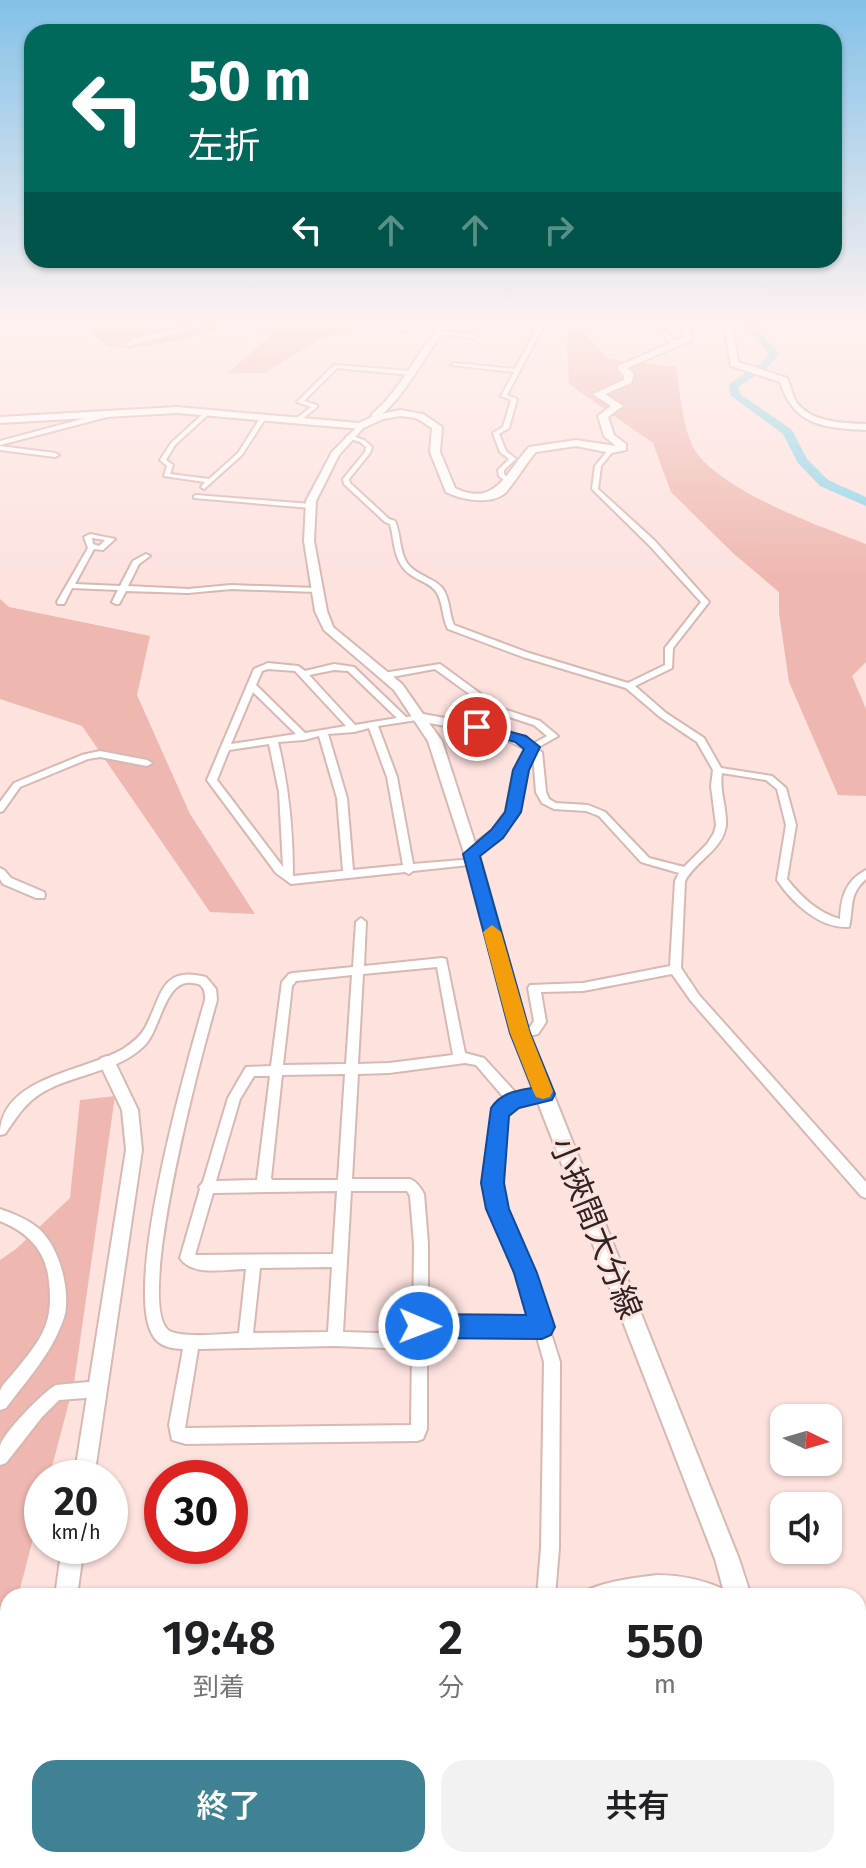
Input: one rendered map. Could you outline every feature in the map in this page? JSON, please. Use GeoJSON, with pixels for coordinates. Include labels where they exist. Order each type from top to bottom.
{"type":"FeatureCollection","features":[{"type":"Feature","properties":{"kind":"main road","name":"小挾間大分線"},"geometry":{"type":"LineString","coordinates":[[388,406],[362,426],[335,454],[311,506],[309,541],[316,590],[328,628],[398,687],[412,718],[435,741],[472,858],[520,1033],[735,1588]]}},
{"type":"Feature","properties":{"kind":"main road"},"geometry":{"type":"LineString","coordinates":[[0,420],[112,413],[208,412],[362,426],[417,414],[435,424],[436,453],[446,485],[452,492],[474,496],[502,491],[512,470],[525,460],[529,451],[537,447],[576,443],[619,450],[622,446],[610,437],[603,416],[618,406]]}},
{"type":"Feature","properties":{"kind":"main road"},"geometry":{"type":"LineString","coordinates":[[797,406],[804,413],[831,424],[866,427]]}},
{"type":"Feature","properties":{"kind":"main road"},"geometry":{"type":"LineString","coordinates":[[412,718],[500,732],[520,739],[532,749],[521,770],[513,812],[497,834],[472,858]]}},
{"type":"Feature","properties":{"kind":"street"},"geometry":{"type":"LineString","coordinates":[[299,419],[315,406]]}},
{"type":"Feature","properties":{"kind":"street"},"geometry":{"type":"LineString","coordinates":[[507,480],[501,475],[501,470],[513,459],[503,452],[496,433],[506,428],[512,406]]}},
{"type":"Feature","properties":{"kind":"street"},"geometry":{"type":"LineString","coordinates":[[208,412],[173,444],[163,460],[170,465],[166,475],[209,481]]}},
{"type":"Feature","properties":{"kind":"street"},"geometry":{"type":"LineString","coordinates":[[0,446],[112,413]]}},
{"type":"Feature","properties":{"kind":"street"},"geometry":{"type":"LineString","coordinates":[[264,416],[240,454],[196,497],[311,506]]}},
{"type":"Feature","properties":{"kind":"street"},"geometry":{"type":"LineString","coordinates":[[362,426],[362,441],[369,447],[368,452],[346,479],[347,484],[387,521],[393,522],[397,532],[395,546],[408,569],[442,593],[451,627],[526,655],[629,686],[663,715],[701,740],[718,770],[715,783],[721,828],[715,842],[685,871],[680,881],[675,969],[695,998],[866,1192]]}},
{"type":"Feature","properties":{"kind":"street"},"geometry":{"type":"LineString","coordinates":[[0,446],[55,455]]}},
{"type":"Feature","properties":{"kind":"street"},"geometry":{"type":"LineString","coordinates":[[611,450],[598,466],[595,489],[652,543],[705,602],[669,648],[669,666],[629,686]]}},
{"type":"Feature","properties":{"kind":"street"},"geometry":{"type":"LineString","coordinates":[[61,602],[92,547]]}},
{"type":"Feature","properties":{"kind":"street"},"geometry":{"type":"LineString","coordinates":[[116,602],[136,563],[146,556]]}},
{"type":"Feature","properties":{"kind":"street"},"geometry":{"type":"LineString","coordinates":[[70,586],[316,590]]}},
{"type":"Feature","properties":{"kind":"street"},"geometry":{"type":"LineString","coordinates":[[354,729],[298,669],[268,666],[258,669],[212,780],[280,871],[291,880],[409,870],[472,858]]}},
{"type":"Feature","properties":{"kind":"street"},"geometry":{"type":"LineString","coordinates":[[386,675],[437,666],[497,710],[537,723],[553,736],[532,749],[537,752],[541,792],[545,801],[554,806],[588,808],[602,814],[645,860],[685,871]]}},
{"type":"Feature","properties":{"kind":"street"},"geometry":{"type":"LineString","coordinates":[[303,674],[334,667],[351,669],[412,718]]}},
{"type":"Feature","properties":{"kind":"street"},"geometry":{"type":"LineString","coordinates":[[251,685],[304,737]]}},
{"type":"Feature","properties":{"kind":"street"},"geometry":{"type":"LineString","coordinates":[[226,748],[412,718]]}},
{"type":"Feature","properties":{"kind":"street"},"geometry":{"type":"LineString","coordinates":[[373,726],[392,777],[409,870]]}},
{"type":"Feature","properties":{"kind":"street"},"geometry":{"type":"LineString","coordinates":[[323,734],[342,798],[348,874]]}},
{"type":"Feature","properties":{"kind":"street"},"geometry":{"type":"LineString","coordinates":[[273,742],[280,765],[288,826],[288,877]]}},
{"type":"Feature","properties":{"kind":"street"},"geometry":{"type":"LineString","coordinates":[[0,809],[17,785],[85,757],[100,754],[147,763]]}},
{"type":"Feature","properties":{"kind":"street"},"geometry":{"type":"LineString","coordinates":[[718,770],[769,778],[781,788],[791,825],[782,880],[791,892],[828,920],[845,924],[844,904],[853,887],[866,874]]}},
{"type":"Feature","properties":{"kind":"street"},"geometry":{"type":"LineString","coordinates":[[0,872],[7,881],[40,895]]}},
{"type":"Feature","properties":{"kind":"street"},"geometry":{"type":"LineString","coordinates":[[335,1339],[361,922]]}},
{"type":"Feature","properties":{"kind":"street"},"geometry":{"type":"LineString","coordinates":[[269,1186],[264,1180],[286,985],[293,977],[442,962],[460,1059]]}},
{"type":"Feature","properties":{"kind":"street"},"geometry":{"type":"LineString","coordinates":[[520,1033],[534,1031],[540,1022],[534,988],[583,987],[675,969]]}},
{"type":"Feature","properties":{"kind":"street"},"geometry":{"type":"LineString","coordinates":[[0,1130],[30,1093],[125,1054],[145,1038],[167,987],[190,978],[207,983],[211,1000],[189,1075],[157,1242],[152,1309],[157,1330],[172,1342],[245,1342],[542,1327]]}},
{"type":"Feature","properties":{"kind":"street"},"geometry":{"type":"LineString","coordinates":[[338,1260],[195,1263],[187,1258],[234,1098],[250,1071],[389,1068],[460,1059],[480,1061],[514,1100]]}},
{"type":"Feature","properties":{"kind":"street"},"geometry":{"type":"LineString","coordinates":[[87,1460],[134,1150],[130,1110],[107,1062]]}},
{"type":"Feature","properties":{"kind":"street"},"geometry":{"type":"LineString","coordinates":[[544,1094],[514,1100],[504,1106],[499,1114],[492,1183],[498,1209],[525,1273],[552,1362],[547,1588]]}},
{"type":"Feature","properties":{"kind":"street"},"geometry":{"type":"LineString","coordinates":[[192,1342],[178,1434],[417,1433],[419,1429],[421,1244],[417,1194],[410,1185],[206,1187]]}},
{"type":"Feature","properties":{"kind":"street"},"geometry":{"type":"LineString","coordinates":[[0,1215],[24,1226],[40,1238],[50,1251],[59,1301],[49,1334],[0,1402]]}},
{"type":"Feature","properties":{"kind":"street"},"geometry":{"type":"LineString","coordinates":[[245,1342],[254,1262]]}},
{"type":"Feature","properties":{"kind":"street"},"geometry":{"type":"LineString","coordinates":[[0,1457],[36,1411],[56,1393],[99,1389]]}},
{"type":"Feature","properties":{"kind":"street"},"geometry":{"type":"LineString","coordinates":[[67,1588],[70,1564]]}},
{"type":"Feature","properties":{"kind":"street"},"geometry":{"type":"LineString","coordinates":[[623,1588],[641,1583],[702,1588]]}},
{"type":"Feature","properties":{"kind":"shaded area"},"geometry":{"type":"Polygon","coordinates":[[[601,406],[682,406],[692,445],[722,477],[770,505],[866,544],[866,662],[852,676],[866,709],[866,796],[838,795],[789,682],[779,592],[734,554],[671,492],[653,443],[601,406]]]}},
{"type":"Feature","properties":{"kind":"shaded area"},"geometry":{"type":"Polygon","coordinates":[[[0,599],[9,607],[150,636],[137,695],[190,814],[255,914],[210,912],[82,726],[0,699],[0,599]]]}},
{"type":"Feature","properties":{"kind":"shaded area"},"geometry":{"type":"Polygon","coordinates":[[[115,1096],[74,1383],[54,1460],[24,1460],[24,1564],[26,1564],[20,1588],[0,1588],[0,1260],[70,1198],[80,1100],[115,1096]]]}},
{"type":"Feature","properties":{"kind":"waterway"},"geometry":{"type":"LineString","coordinates":[[751,406],[788,432],[802,461],[824,483],[866,502]]}},
{"type":"Feature","properties":{"kind":"slow traffic"},"geometry":{"type":"LineString","coordinates":[[492,932],[520,1033],[543,1091]]}},
{"type":"Feature","properties":{"kind":"route"},"geometry":{"type":"LineString","coordinates":[[419,1326],[542,1327],[525,1273],[498,1209],[492,1183],[499,1114],[504,1106],[514,1100],[544,1094],[520,1033],[471,854],[497,834],[513,812],[521,770],[532,747],[520,739],[477,727]]}}]}
